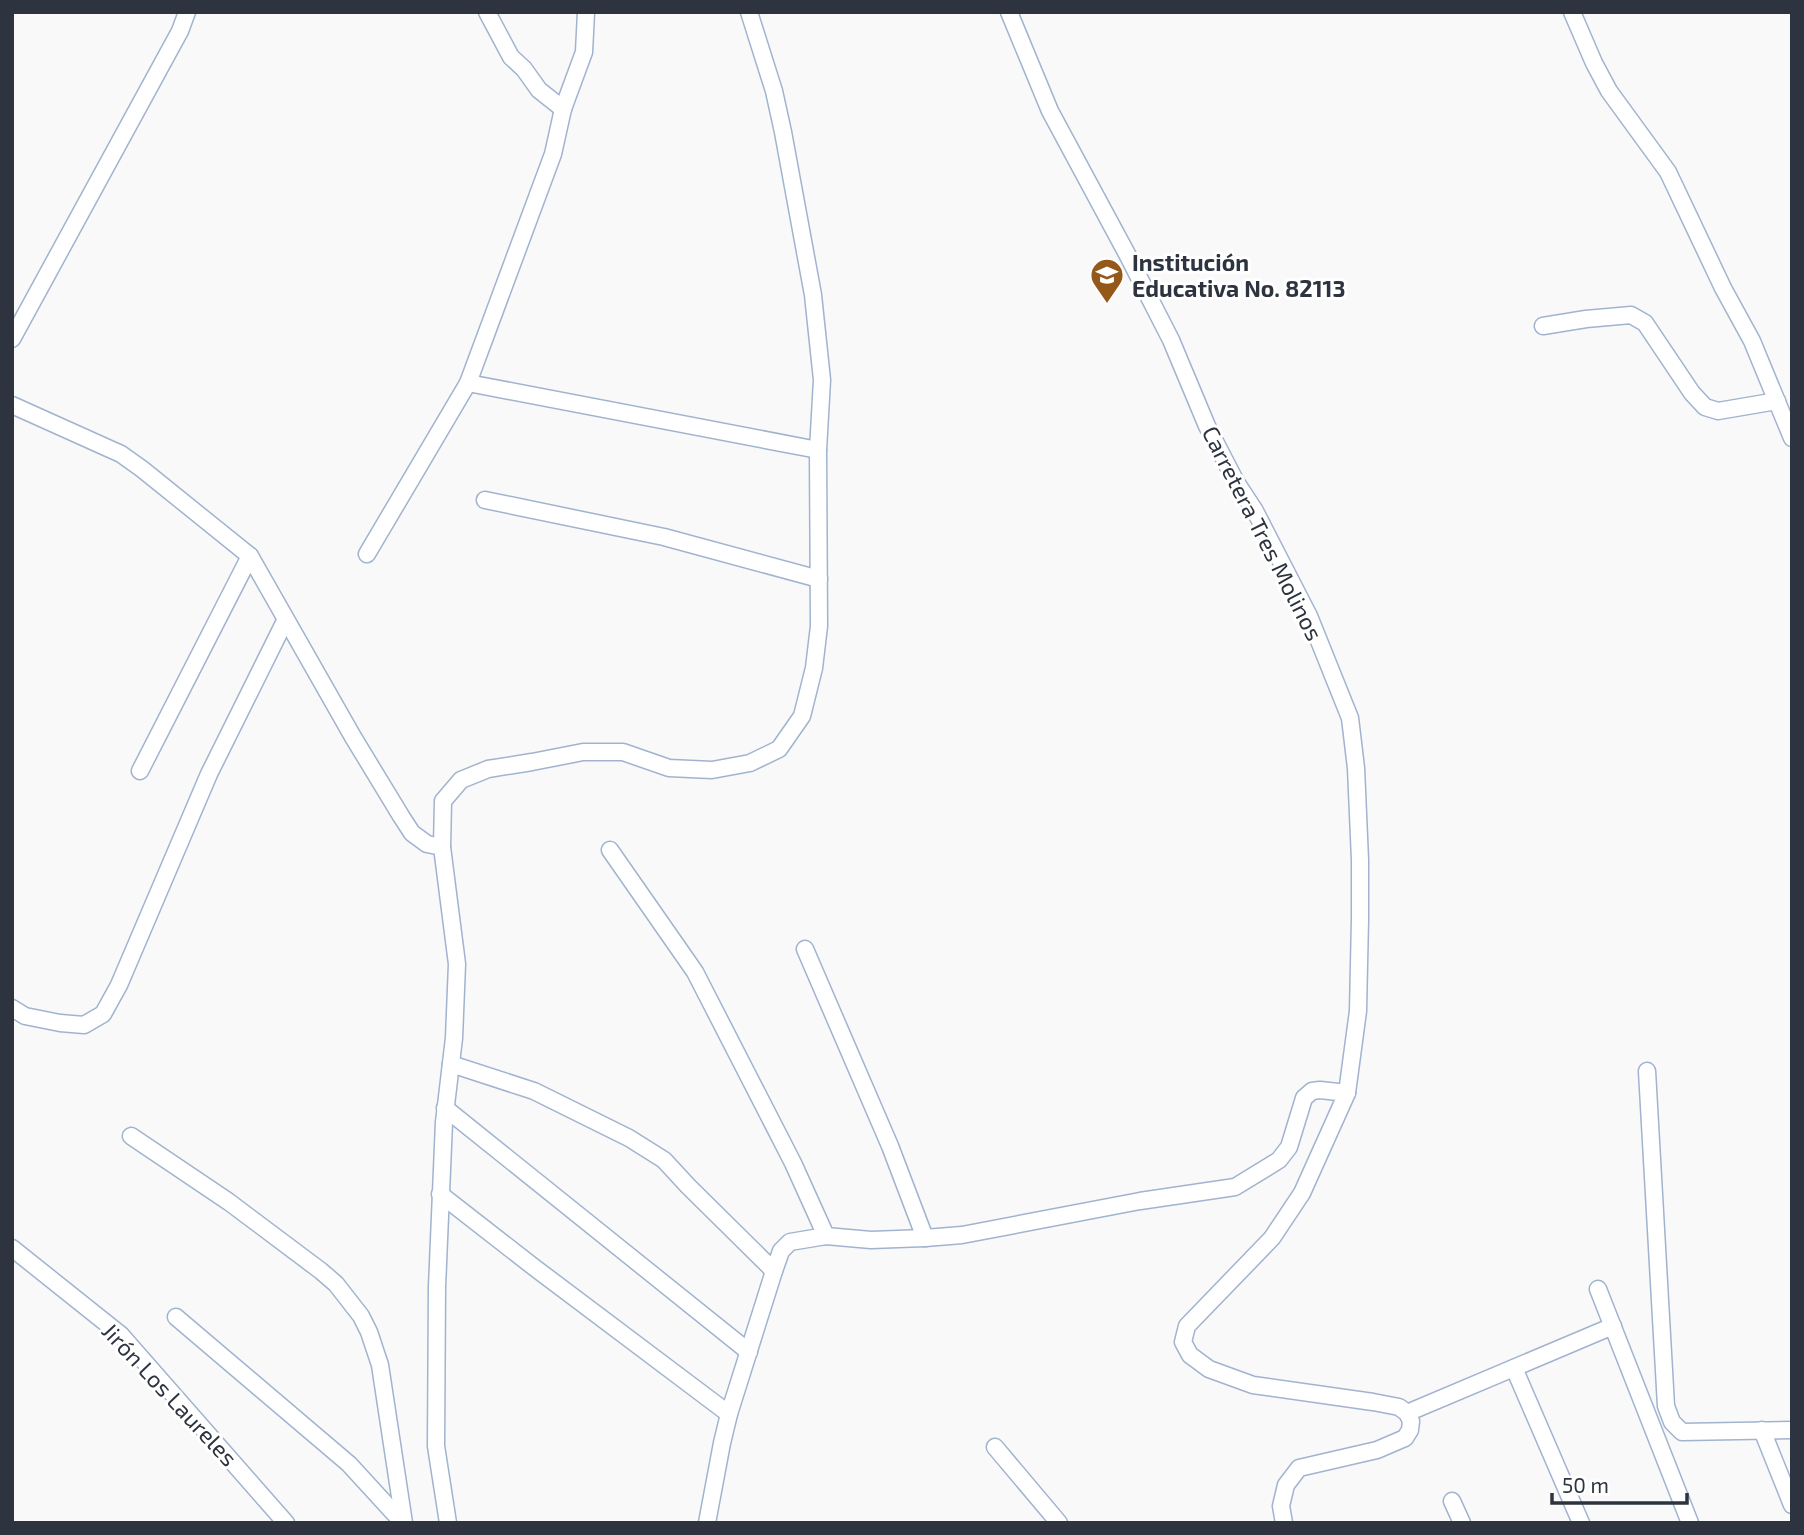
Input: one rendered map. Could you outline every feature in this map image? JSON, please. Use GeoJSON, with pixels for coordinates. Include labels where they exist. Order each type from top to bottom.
{"type":"FeatureCollection","features":[{"type":"Feature","properties":{"kind":"street"},"geometry":{"type":"LineString","coordinates":[[12,339],[180,31],[187,12]]}},
{"type":"Feature","properties":{"kind":"street"},"geometry":{"type":"LineString","coordinates":[[487,12],[512,57],[539,90],[563,108]]}},
{"type":"Feature","properties":{"kind":"street"},"geometry":{"type":"LineString","coordinates":[[367,554],[468,383],[553,154],[563,108],[584,52],[586,12]]}},
{"type":"Feature","properties":{"kind":"street"},"geometry":{"type":"LineString","coordinates":[[448,1523],[436,1446],[437,1287],[445,1108],[454,1038],[457,964],[442,847],[443,802],[461,780],[488,769],[583,751],[623,752],[669,768],[712,770],[750,763],[779,749],[802,716],[814,668],[819,626],[818,450],[822,380],[813,295],[774,91],[749,12]]}},
{"type":"Feature","properties":{"kind":"street","name":"Carretera Tres Molinos"},"geometry":{"type":"LineString","coordinates":[[1009,12],[1050,111],[1134,266],[1171,340],[1207,426],[1230,471],[1255,511],[1309,615],[1350,718],[1356,768],[1360,919],[1358,1011],[1347,1093],[1295,1204],[1272,1238],[1187,1326],[1183,1342],[1190,1355],[1209,1369],[1253,1385],[1373,1402],[1399,1407],[1407,1413]]}},
{"type":"Feature","properties":{"kind":"street"},"geometry":{"type":"LineString","coordinates":[[1572,12],[1609,91],[1668,172],[1723,288],[1752,341],[1792,438]]}},
{"type":"Feature","properties":{"kind":"street"},"geometry":{"type":"LineString","coordinates":[[1543,326],[1631,315],[1645,323],[1692,393],[1705,407],[1718,411],[1777,401]]}},
{"type":"Feature","properties":{"kind":"street"},"geometry":{"type":"LineString","coordinates":[[468,383],[818,450]]}},
{"type":"Feature","properties":{"kind":"street"},"geometry":{"type":"LineString","coordinates":[[12,405],[121,454],[250,556],[353,737],[412,832],[427,844],[442,847]]}},
{"type":"Feature","properties":{"kind":"street"},"geometry":{"type":"LineString","coordinates":[[485,500],[663,537],[819,579]]}},
{"type":"Feature","properties":{"kind":"street"},"geometry":{"type":"LineString","coordinates":[[140,771],[250,556]]}},
{"type":"Feature","properties":{"kind":"street"},"geometry":{"type":"LineString","coordinates":[[12,1008],[25,1016],[84,1025],[103,1014],[209,774],[285,621]]}},
{"type":"Feature","properties":{"kind":"street"},"geometry":{"type":"LineString","coordinates":[[610,850],[695,972],[793,1163],[826,1236]]}},
{"type":"Feature","properties":{"kind":"street"},"geometry":{"type":"LineString","coordinates":[[804,949],[890,1146],[925,1238]]}},
{"type":"Feature","properties":{"kind":"street"},"geometry":{"type":"LineString","coordinates":[[451,1064],[534,1091],[629,1138],[664,1160],[774,1271]]}},
{"type":"Feature","properties":{"kind":"street"},"geometry":{"type":"LineString","coordinates":[[1647,1071],[1666,1406],[1672,1422],[1682,1432],[1792,1430]]}},
{"type":"Feature","properties":{"kind":"street"},"geometry":{"type":"LineString","coordinates":[[707,1523],[729,1414],[781,1251],[790,1242],[826,1236],[871,1240],[962,1235],[1140,1201],[1236,1187],[1279,1160],[1289,1147],[1304,1098],[1312,1091],[1347,1093]]}},
{"type":"Feature","properties":{"kind":"street"},"geometry":{"type":"LineString","coordinates":[[445,1108],[749,1352]]}},
{"type":"Feature","properties":{"kind":"street"},"geometry":{"type":"LineString","coordinates":[[131,1136],[229,1202],[321,1271],[355,1307],[369,1332],[380,1366],[404,1523]]}},
{"type":"Feature","properties":{"kind":"street"},"geometry":{"type":"LineString","coordinates":[[440,1194],[729,1414]]}},
{"type":"Feature","properties":{"kind":"street","name":"Jirón Los Laureles"},"geometry":{"type":"LineString","coordinates":[[12,1248],[121,1335],[286,1523]]}},
{"type":"Feature","properties":{"kind":"street"},"geometry":{"type":"LineString","coordinates":[[1598,1289],[1690,1523]]}},
{"type":"Feature","properties":{"kind":"street"},"geometry":{"type":"LineString","coordinates":[[176,1317],[349,1464],[404,1523]]}},
{"type":"Feature","properties":{"kind":"street"},"geometry":{"type":"LineString","coordinates":[[1284,1523],[1281,1507],[1286,1485],[1299,1468],[1377,1450],[1405,1438],[1411,1421],[1407,1413],[1613,1326]]}},
{"type":"Feature","properties":{"kind":"street"},"geometry":{"type":"LineString","coordinates":[[1514,1368],[1581,1523]]}},
{"type":"Feature","properties":{"kind":"street"},"geometry":{"type":"LineString","coordinates":[[1762,1430],[1792,1505]]}},
{"type":"Feature","properties":{"kind":"street"},"geometry":{"type":"LineString","coordinates":[[995,1447],[1059,1523]]}},
{"type":"Feature","properties":{"kind":"street"},"geometry":{"type":"LineString","coordinates":[[1452,1502],[1462,1523]]}},
{"type":"Feature","properties":{"kind":"place","name":"Institución Educativa No. 82113"},"geometry":{"type":"Point","coordinates":[1107,305]}}]}
